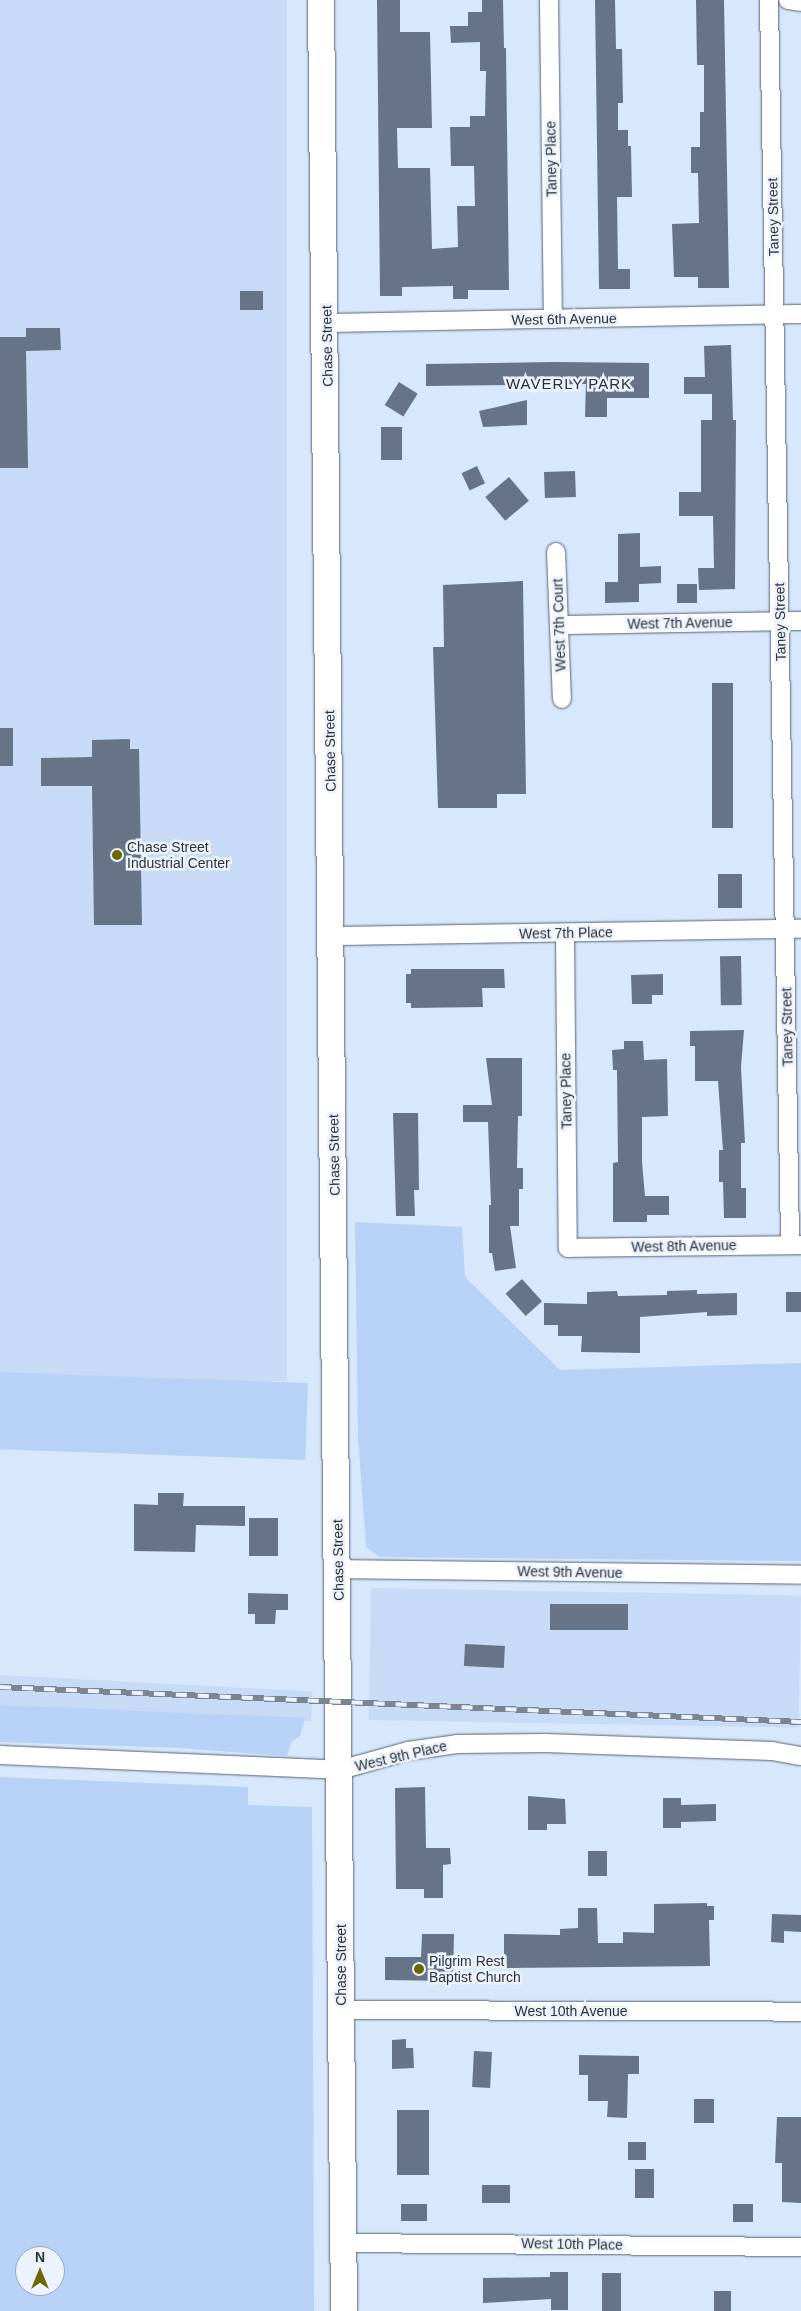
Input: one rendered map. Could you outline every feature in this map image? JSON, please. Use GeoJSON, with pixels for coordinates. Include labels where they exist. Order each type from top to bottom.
{"type":"FeatureCollection","features":[{"type":"Feature","properties":{"kind":"street","name":"Chase Street"},"geometry":{"type":"LineString","coordinates":[[321,0],[339,1569],[344,2311]]}},
{"type":"Feature","properties":{"kind":"street","name":"Taney Place"},"geometry":{"type":"LineString","coordinates":[[549,0],[553,319]]}},
{"type":"Feature","properties":{"kind":"street","name":"Taney Street"},"geometry":{"type":"LineString","coordinates":[[769,0],[779,621],[793,929],[796,1245]]}},
{"type":"Feature","properties":{"kind":"street"},"geometry":{"type":"LineString","coordinates":[[788,0],[801,2]]}},
{"type":"Feature","properties":{"kind":"street","name":"West 6th Avenue"},"geometry":{"type":"LineString","coordinates":[[326,323],[801,314]]}},
{"type":"Feature","properties":{"kind":"street","name":"West 7th Court"},"geometry":{"type":"LineString","coordinates":[[556,552],[562,699]]}},
{"type":"Feature","properties":{"kind":"street","name":"West 7th Avenue"},"geometry":{"type":"LineString","coordinates":[[560,625],[801,621]]}},
{"type":"Feature","properties":{"kind":"street","name":"West 7th Place"},"geometry":{"type":"LineString","coordinates":[[332,936],[793,929]]}},
{"type":"Feature","properties":{"kind":"street","name":"Taney Place"},"geometry":{"type":"LineString","coordinates":[[565,933],[568,1248]]}},
{"type":"Feature","properties":{"kind":"street","name":"West 8th Avenue"},"geometry":{"type":"LineString","coordinates":[[568,1248],[796,1245]]}},
{"type":"Feature","properties":{"kind":"street","name":"West 9th Avenue"},"geometry":{"type":"LineString","coordinates":[[339,1569],[801,1575]]}},
{"type":"Feature","properties":{"kind":"street","name":"West 9th Place"},"geometry":{"type":"LineString","coordinates":[[0,1755],[340,1770],[408,1752],[457,1744],[545,1743],[772,1752],[801,1756]]}},
{"type":"Feature","properties":{"kind":"street","name":"West 10th Avenue"},"geometry":{"type":"LineString","coordinates":[[342,2010],[801,2012]]}},
{"type":"Feature","properties":{"kind":"street","name":"West 10th Place"},"geometry":{"type":"LineString","coordinates":[[343,2243],[801,2247]]}},
{"type":"Feature","properties":{"kind":"shaded area"},"geometry":{"type":"Polygon","coordinates":[[[0,0],[287,0],[287,1381],[0,1381],[0,0]]]}},
{"type":"Feature","properties":{"kind":"shaded area"},"geometry":{"type":"Polygon","coordinates":[[[355,1222],[462,1227],[465,1277],[560,1370],[801,1363],[801,1561],[380,1557],[366,1547],[358,1437],[355,1222]]]}},
{"type":"Feature","properties":{"kind":"shaded area"},"geometry":{"type":"Polygon","coordinates":[[[0,1372],[308,1383],[305,1460],[0,1449],[0,1372]]]}},
{"type":"Feature","properties":{"kind":"shaded area"},"geometry":{"type":"Polygon","coordinates":[[[371,1588],[801,1596],[799,1727],[369,1720],[371,1588]]]}},
{"type":"Feature","properties":{"kind":"shaded area"},"geometry":{"type":"Polygon","coordinates":[[[0,1675],[313,1691],[311,1721],[0,1705],[0,1675]]]}},
{"type":"Feature","properties":{"kind":"shaded area"},"geometry":{"type":"Polygon","coordinates":[[[0,1705],[305,1718],[300,1736],[291,1742],[287,1756],[179,1748],[0,1742],[0,1705]]]}},
{"type":"Feature","properties":{"kind":"shaded area"},"geometry":{"type":"Polygon","coordinates":[[[0,1777],[248,1787],[248,1805],[312,1807],[314,2311],[0,2311],[0,1777]]]}},
{"type":"Feature","properties":{"kind":"building"},"geometry":{"type":"Polygon","coordinates":[[[377,0],[400,0],[400,32],[430,32],[432,128],[397,128],[398,168],[430,168],[432,249],[458,247],[457,206],[475,206],[474,166],[451,166],[450,127],[470,127],[470,116],[485,116],[486,71],[480,71],[480,42],[451,43],[450,26],[468,26],[468,12],[482,12],[482,0],[503,0],[504,48],[506,48],[509,290],[468,290],[468,299],[453,299],[453,286],[402,287],[402,296],[380,296],[377,0]]]}},
{"type":"Feature","properties":{"kind":"building"},"geometry":{"type":"Polygon","coordinates":[[[595,0],[615,0],[616,49],[622,49],[623,103],[618,103],[618,130],[628,130],[628,146],[631,146],[632,197],[617,197],[618,269],[630,269],[630,289],[599,289],[595,0]]]}},
{"type":"Feature","properties":{"kind":"building"},"geometry":{"type":"Polygon","coordinates":[[[696,0],[724,0],[729,288],[698,288],[698,277],[674,277],[672,224],[699,223],[698,173],[691,173],[691,147],[700,147],[700,112],[704,112],[704,65],[697,65],[696,0]]]}},
{"type":"Feature","properties":{"kind":"building"},"geometry":{"type":"Polygon","coordinates":[[[240,291],[263,291],[263,310],[240,310],[240,291]]]}},
{"type":"Feature","properties":{"kind":"building"},"geometry":{"type":"Polygon","coordinates":[[[26,328],[60,328],[61,350],[26,351],[28,468],[0,468],[0,337],[26,337],[26,328]]]}},
{"type":"Feature","properties":{"kind":"building"},"geometry":{"type":"Polygon","coordinates":[[[731,345],[733,420],[736,420],[735,589],[699,590],[698,568],[714,568],[713,516],[679,516],[679,492],[701,492],[701,420],[712,420],[712,394],[684,394],[684,377],[705,377],[704,346],[731,345]]]}},
{"type":"Feature","properties":{"kind":"building"},"geometry":{"type":"Polygon","coordinates":[[[649,363],[649,398],[607,398],[607,417],[585,417],[586,384],[426,386],[426,364],[649,363]]]}},
{"type":"Feature","properties":{"kind":"building"},"geometry":{"type":"Polygon","coordinates":[[[399,382],[418,394],[403,417],[385,405],[399,382]]]}},
{"type":"Feature","properties":{"kind":"building"},"geometry":{"type":"Polygon","coordinates":[[[527,400],[527,425],[483,427],[479,411],[527,400]]]}},
{"type":"Feature","properties":{"kind":"building"},"geometry":{"type":"Polygon","coordinates":[[[381,427],[402,427],[402,460],[381,460],[381,427]]]}},
{"type":"Feature","properties":{"kind":"building"},"geometry":{"type":"Polygon","coordinates":[[[477,466],[485,483],[470,490],[462,473],[477,466]]]}},
{"type":"Feature","properties":{"kind":"building"},"geometry":{"type":"Polygon","coordinates":[[[575,471],[576,497],[545,498],[544,472],[575,471]]]}},
{"type":"Feature","properties":{"kind":"building"},"geometry":{"type":"Polygon","coordinates":[[[509,477],[529,501],[505,521],[485,497],[509,477]]]}},
{"type":"Feature","properties":{"kind":"building"},"geometry":{"type":"Polygon","coordinates":[[[640,533],[640,567],[661,566],[661,583],[639,584],[639,602],[605,603],[605,582],[618,582],[618,534],[640,533]]]}},
{"type":"Feature","properties":{"kind":"building"},"geometry":{"type":"Polygon","coordinates":[[[523,581],[526,794],[497,794],[497,808],[438,808],[433,647],[444,647],[443,585],[523,581]]]}},
{"type":"Feature","properties":{"kind":"building"},"geometry":{"type":"Polygon","coordinates":[[[677,584],[697,584],[697,603],[677,603],[677,584]]]}},
{"type":"Feature","properties":{"kind":"building"},"geometry":{"type":"Polygon","coordinates":[[[712,683],[733,683],[733,828],[712,828],[712,683]]]}},
{"type":"Feature","properties":{"kind":"building"},"geometry":{"type":"Polygon","coordinates":[[[0,728],[13,728],[13,766],[0,766],[0,728]]]}},
{"type":"Feature","properties":{"kind":"building","name":"Chase Street Industrial Center"},"geometry":{"type":"Polygon","coordinates":[[[130,739],[130,749],[139,749],[142,925],[94,925],[92,786],[41,786],[41,758],[92,757],[92,740],[130,739]]]}},
{"type":"Feature","properties":{"kind":"building"},"geometry":{"type":"Polygon","coordinates":[[[718,874],[742,874],[742,908],[718,908],[718,874]]]}},
{"type":"Feature","properties":{"kind":"building"},"geometry":{"type":"Polygon","coordinates":[[[720,956],[741,956],[742,1005],[721,1005],[720,956]]]}},
{"type":"Feature","properties":{"kind":"building"},"geometry":{"type":"Polygon","coordinates":[[[411,969],[504,969],[505,988],[482,988],[483,1007],[411,1008],[411,1003],[406,1003],[406,974],[411,974],[411,969]]]}},
{"type":"Feature","properties":{"kind":"building"},"geometry":{"type":"Polygon","coordinates":[[[663,974],[663,995],[652,995],[652,1004],[632,1004],[631,975],[663,974]]]}},
{"type":"Feature","properties":{"kind":"building"},"geometry":{"type":"Polygon","coordinates":[[[744,1030],[741,1067],[745,1143],[741,1143],[741,1188],[746,1188],[746,1218],[724,1218],[723,1182],[719,1182],[719,1150],[723,1150],[718,1081],[695,1081],[695,1046],[690,1046],[690,1031],[744,1030]]]}},
{"type":"Feature","properties":{"kind":"building"},"geometry":{"type":"Polygon","coordinates":[[[624,1041],[643,1041],[644,1060],[667,1059],[668,1116],[642,1117],[642,1162],[645,1196],[669,1196],[669,1215],[647,1215],[647,1222],[613,1222],[613,1163],[618,1162],[617,1070],[613,1070],[612,1050],[624,1049],[624,1041]]]}},
{"type":"Feature","properties":{"kind":"building"},"geometry":{"type":"Polygon","coordinates":[[[486,1058],[522,1058],[522,1116],[518,1116],[517,1168],[523,1168],[523,1189],[519,1189],[519,1226],[510,1226],[516,1268],[495,1271],[492,1253],[489,1253],[489,1205],[491,1205],[488,1122],[463,1122],[463,1105],[492,1105],[486,1058]]]}},
{"type":"Feature","properties":{"kind":"building"},"geometry":{"type":"Polygon","coordinates":[[[393,1113],[418,1113],[419,1190],[414,1190],[415,1216],[396,1216],[393,1113]]]}},
{"type":"Feature","properties":{"kind":"building"},"geometry":{"type":"Polygon","coordinates":[[[522,1279],[542,1301],[526,1316],[506,1294],[522,1279]]]}},
{"type":"Feature","properties":{"kind":"building"},"geometry":{"type":"Polygon","coordinates":[[[697,1290],[697,1294],[737,1293],[737,1315],[707,1316],[707,1312],[640,1317],[640,1353],[581,1352],[582,1336],[558,1336],[558,1325],[544,1325],[544,1303],[587,1304],[587,1292],[617,1291],[618,1296],[667,1295],[667,1291],[697,1290]]]}},
{"type":"Feature","properties":{"kind":"building"},"geometry":{"type":"Polygon","coordinates":[[[786,1292],[801,1292],[801,1312],[786,1312],[786,1292]]]}},
{"type":"Feature","properties":{"kind":"building"},"geometry":{"type":"Polygon","coordinates":[[[158,1493],[184,1493],[183,1506],[245,1506],[245,1526],[196,1525],[195,1552],[134,1551],[134,1504],[158,1505],[158,1493]]]}},
{"type":"Feature","properties":{"kind":"building"},"geometry":{"type":"Polygon","coordinates":[[[249,1518],[278,1518],[278,1556],[249,1556],[249,1518]]]}},
{"type":"Feature","properties":{"kind":"building"},"geometry":{"type":"Polygon","coordinates":[[[248,1593],[288,1594],[288,1610],[276,1610],[275,1624],[255,1624],[255,1614],[248,1614],[248,1593]]]}},
{"type":"Feature","properties":{"kind":"building"},"geometry":{"type":"Polygon","coordinates":[[[550,1604],[628,1604],[628,1630],[550,1630],[550,1604]]]}},
{"type":"Feature","properties":{"kind":"building"},"geometry":{"type":"Polygon","coordinates":[[[465,1644],[505,1646],[504,1668],[464,1666],[465,1644]]]}},
{"type":"Feature","properties":{"kind":"building"},"geometry":{"type":"Polygon","coordinates":[[[425,1787],[426,1848],[450,1848],[451,1864],[443,1865],[443,1898],[424,1898],[424,1889],[396,1889],[395,1788],[425,1787]]]}},
{"type":"Feature","properties":{"kind":"building"},"geometry":{"type":"Polygon","coordinates":[[[528,1796],[565,1799],[566,1824],[547,1824],[547,1830],[528,1830],[528,1796]]]}},
{"type":"Feature","properties":{"kind":"building"},"geometry":{"type":"Polygon","coordinates":[[[663,1798],[681,1798],[681,1805],[716,1804],[716,1821],[681,1822],[681,1828],[663,1828],[663,1798]]]}},
{"type":"Feature","properties":{"kind":"building"},"geometry":{"type":"Polygon","coordinates":[[[588,1851],[607,1851],[607,1876],[588,1876],[588,1851]]]}},
{"type":"Feature","properties":{"kind":"building"},"geometry":{"type":"Polygon","coordinates":[[[707,1903],[707,1906],[714,1906],[714,1920],[709,1920],[710,1966],[504,1968],[504,1934],[560,1935],[560,1929],[578,1928],[578,1908],[597,1908],[598,1943],[623,1943],[623,1932],[654,1933],[654,1904],[707,1903]]]}},
{"type":"Feature","properties":{"kind":"building"},"geometry":{"type":"Polygon","coordinates":[[[772,1914],[801,1915],[801,1932],[784,1931],[784,1943],[771,1942],[772,1914]]]}},
{"type":"Feature","properties":{"kind":"building","name":"Pilgrim Rest Baptist Church"},"geometry":{"type":"Polygon","coordinates":[[[422,1934],[454,1934],[453,1981],[385,1980],[385,1957],[421,1957],[422,1934]]]}},
{"type":"Feature","properties":{"kind":"building"},"geometry":{"type":"Polygon","coordinates":[[[406,2039],[406,2048],[413,2048],[414,2068],[392,2069],[392,2040],[406,2039]]]}},
{"type":"Feature","properties":{"kind":"building"},"geometry":{"type":"Polygon","coordinates":[[[474,2051],[492,2052],[490,2088],[472,2087],[474,2051]]]}},
{"type":"Feature","properties":{"kind":"building"},"geometry":{"type":"Polygon","coordinates":[[[579,2055],[639,2056],[639,2074],[628,2074],[627,2118],[607,2117],[608,2101],[588,2101],[588,2075],[579,2075],[579,2055]]]}},
{"type":"Feature","properties":{"kind":"building"},"geometry":{"type":"Polygon","coordinates":[[[694,2099],[714,2099],[714,2123],[694,2123],[694,2099]]]}},
{"type":"Feature","properties":{"kind":"building"},"geometry":{"type":"Polygon","coordinates":[[[397,2110],[429,2110],[429,2175],[397,2175],[397,2110]]]}},
{"type":"Feature","properties":{"kind":"building"},"geometry":{"type":"Polygon","coordinates":[[[777,2117],[801,2117],[801,2203],[782,2202],[782,2163],[775,2163],[777,2117]]]}},
{"type":"Feature","properties":{"kind":"building"},"geometry":{"type":"Polygon","coordinates":[[[628,2142],[646,2142],[646,2160],[628,2160],[628,2142]]]}},
{"type":"Feature","properties":{"kind":"building"},"geometry":{"type":"Polygon","coordinates":[[[635,2169],[654,2169],[654,2198],[635,2198],[635,2169]]]}},
{"type":"Feature","properties":{"kind":"building"},"geometry":{"type":"Polygon","coordinates":[[[482,2185],[510,2185],[510,2203],[482,2203],[482,2185]]]}},
{"type":"Feature","properties":{"kind":"building"},"geometry":{"type":"Polygon","coordinates":[[[401,2204],[427,2204],[427,2221],[401,2221],[401,2204]]]}},
{"type":"Feature","properties":{"kind":"building"},"geometry":{"type":"Polygon","coordinates":[[[733,2204],[753,2204],[753,2222],[733,2222],[733,2204]]]}},
{"type":"Feature","properties":{"kind":"building"},"geometry":{"type":"Polygon","coordinates":[[[550,2272],[568,2272],[568,2310],[551,2310],[551,2299],[483,2303],[483,2278],[550,2277],[550,2272]]]}},
{"type":"Feature","properties":{"kind":"building"},"geometry":{"type":"Polygon","coordinates":[[[602,2273],[621,2273],[621,2311],[602,2311],[602,2273]]]}},
{"type":"Feature","properties":{"kind":"building"},"geometry":{"type":"Polygon","coordinates":[[[714,2291],[731,2291],[731,2311],[714,2311],[714,2291]]]}},
{"type":"Feature","properties":{"kind":"railway"},"geometry":{"type":"LineString","coordinates":[[0,1687],[801,1722]]}},
{"type":"Feature","properties":{"kind":"place","name":"Chase Street Industrial Center"},"geometry":{"type":"Point","coordinates":[117,855]}},
{"type":"Feature","properties":{"kind":"place","name":"Pilgrim Rest Baptist Church"},"geometry":{"type":"Point","coordinates":[419,1969]}},
{"type":"Feature","properties":{"kind":"district","name":"WAVERLY PARK"},"geometry":{"type":"Point","coordinates":[569,384]}}]}
